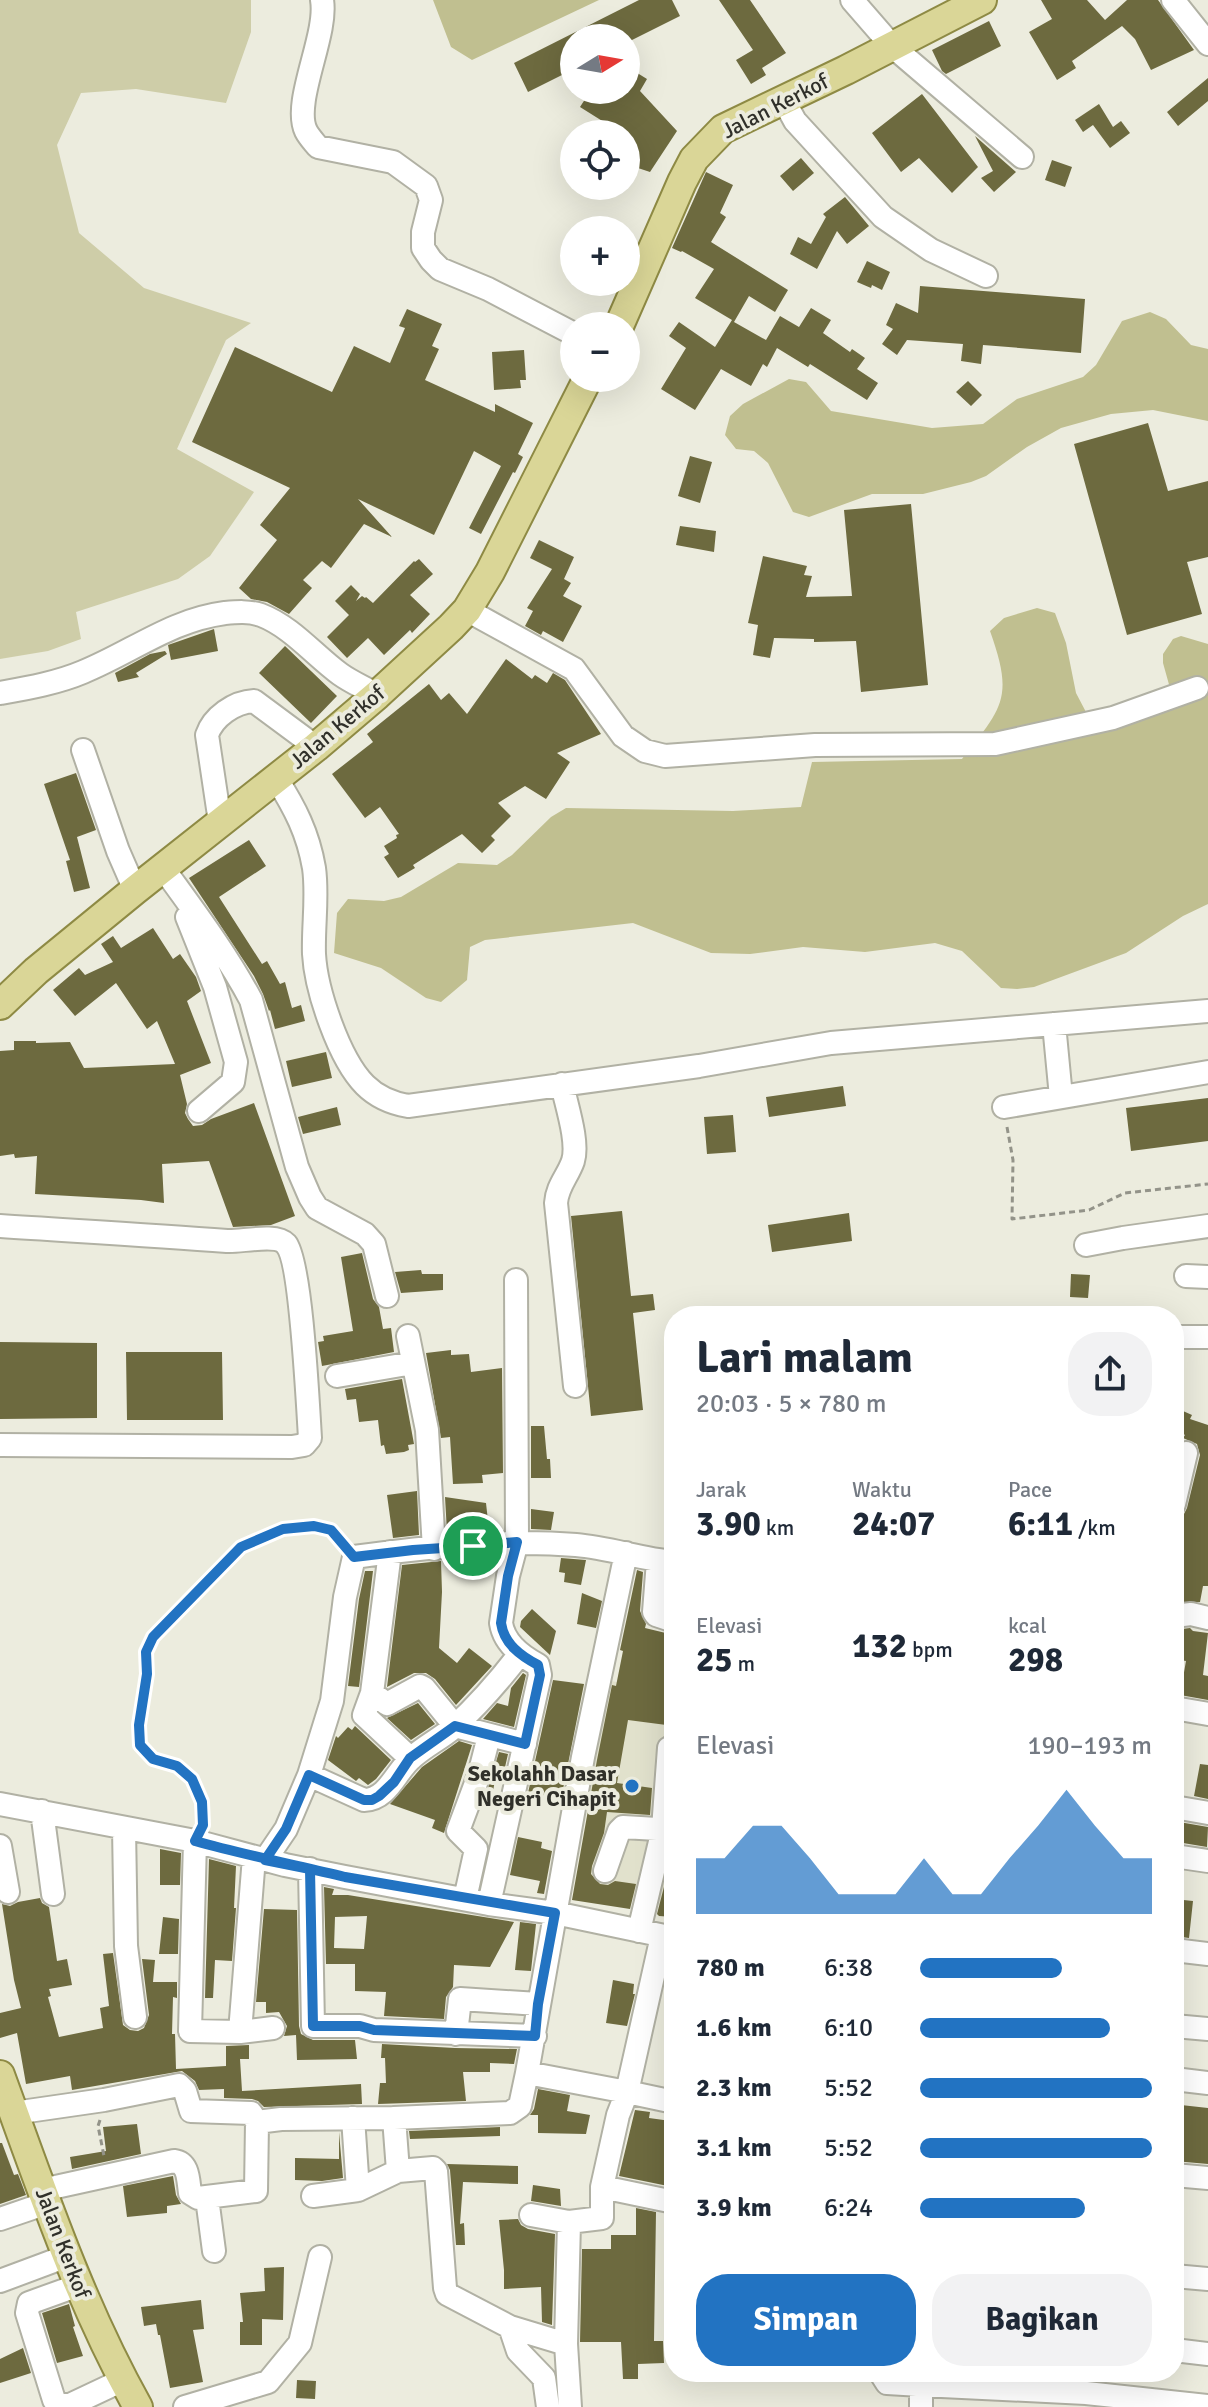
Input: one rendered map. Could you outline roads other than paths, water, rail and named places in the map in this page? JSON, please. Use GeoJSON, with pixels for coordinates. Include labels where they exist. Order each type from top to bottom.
{"type":"FeatureCollection","features":[{"type":"Feature","properties":{"kind":"main road","name":"Jalan Kerkof"},"geometry":{"type":"LineString","coordinates":[[625,312],[694,159],[723,129],[982,0]]}},
{"type":"Feature","properties":{"kind":"main road","name":"Jalan Kerkof"},"geometry":{"type":"LineString","coordinates":[[0,1005],[36,971],[316,747],[451,627],[467,610],[490,572],[581,392]]}},
{"type":"Feature","properties":{"kind":"main road","name":"Jalan Kerkof"},"geometry":{"type":"LineString","coordinates":[[0,2075],[99,2335],[138,2407]]}},
{"type":"Feature","properties":{"kind":"street"},"geometry":{"type":"LineString","coordinates":[[322,0],[322,20],[302,115],[306,131],[318,147],[393,162],[426,186],[431,200],[423,232],[423,248],[431,260],[440,269],[488,289],[560,327]]}},
{"type":"Feature","properties":{"kind":"street"},"geometry":{"type":"LineString","coordinates":[[852,0],[892,46],[1022,157]]}},
{"type":"Feature","properties":{"kind":"street"},"geometry":{"type":"LineString","coordinates":[[1173,0],[1208,44]]}},
{"type":"Feature","properties":{"kind":"street"},"geometry":{"type":"LineString","coordinates":[[783,99],[795,121],[883,217],[931,250],[986,276]]}},
{"type":"Feature","properties":{"kind":"street"},"geometry":{"type":"LineString","coordinates":[[467,610],[574,669],[623,736],[645,751],[665,756],[815,745],[995,744],[1113,718],[1197,688]]}},
{"type":"Feature","properties":{"kind":"street"},"geometry":{"type":"LineString","coordinates":[[0,693],[50,683],[84,672],[199,617],[244,611],[274,622],[341,675],[377,695]]}},
{"type":"Feature","properties":{"kind":"street"},"geometry":{"type":"LineString","coordinates":[[220,822],[207,735],[211,724],[223,713],[245,701],[254,701],[316,747]]}},
{"type":"Feature","properties":{"kind":"street"},"geometry":{"type":"LineString","coordinates":[[83,750],[118,851],[203,923],[251,1000],[297,1167],[310,1197],[317,1208],[365,1234],[374,1244],[387,1296]]}},
{"type":"Feature","properties":{"kind":"street"},"geometry":{"type":"LineString","coordinates":[[276,778],[306,833],[314,872],[314,957],[321,990],[340,1044],[363,1083],[394,1104],[408,1106],[699,1066],[831,1043],[1208,1011]]}},
{"type":"Feature","properties":{"kind":"street"},"geometry":{"type":"LineString","coordinates":[[152,877],[191,923],[215,987],[236,1062],[233,1082],[199,1111]]}},
{"type":"Feature","properties":{"kind":"street"},"geometry":{"type":"LineString","coordinates":[[1054,1024],[1061,1097]]}},
{"type":"Feature","properties":{"kind":"street"},"geometry":{"type":"LineString","coordinates":[[1004,1107],[1208,1072]]}},
{"type":"Feature","properties":{"kind":"street"},"geometry":{"type":"LineString","coordinates":[[562,1084],[574,1142],[574,1158],[557,1191],[556,1203],[575,1386]]}},
{"type":"Feature","properties":{"kind":"street"},"geometry":{"type":"LineString","coordinates":[[0,1226],[230,1242],[276,1238],[285,1242],[290,1251],[300,1307],[310,1438],[304,1445],[292,1447],[0,1445]]}},
{"type":"Feature","properties":{"kind":"street"},"geometry":{"type":"LineString","coordinates":[[1086,1245],[1208,1226]]}},
{"type":"Feature","properties":{"kind":"street"},"geometry":{"type":"LineString","coordinates":[[489,1904],[540,1675],[538,1665],[519,1655],[502,1631],[501,1623],[517,1542],[516,1280]]}},
{"type":"Feature","properties":{"kind":"street"},"geometry":{"type":"LineString","coordinates":[[408,1336],[427,1430],[434,1549]]}},
{"type":"Feature","properties":{"kind":"street"},"geometry":{"type":"LineString","coordinates":[[1184,1337],[1208,1337]]}},
{"type":"Feature","properties":{"kind":"street"},"geometry":{"type":"LineString","coordinates":[[337,1376],[413,1363]]}},
{"type":"Feature","properties":{"kind":"street"},"geometry":{"type":"LineString","coordinates":[[1184,1462],[1186,1453]]}},
{"type":"Feature","properties":{"kind":"street"},"geometry":{"type":"LineString","coordinates":[[240,2032],[260,1858],[286,1829],[309,1775],[332,1701],[345,1597],[354,1557],[517,1542],[599,1547],[664,1561]]}},
{"type":"Feature","properties":{"kind":"street"},"geometry":{"type":"LineString","coordinates":[[364,1715],[372,1693],[390,1552]]}},
{"type":"Feature","properties":{"kind":"street"},"geometry":{"type":"LineString","coordinates":[[257,2122],[510,2113],[520,2106],[583,1757],[626,1553]]}},
{"type":"Feature","properties":{"kind":"street"},"geometry":{"type":"LineString","coordinates":[[664,1570],[654,1612],[664,1616]]}},
{"type":"Feature","properties":{"kind":"street"},"geometry":{"type":"LineString","coordinates":[[1184,1615],[1208,1618]]}},
{"type":"Feature","properties":{"kind":"street"},"geometry":{"type":"LineString","coordinates":[[309,1775],[364,1800],[372,1800],[394,1782],[410,1758],[455,1726],[500,1680],[519,1655]]}},
{"type":"Feature","properties":{"kind":"street"},"geometry":{"type":"LineString","coordinates":[[372,1693],[387,1704],[417,1686],[424,1688],[455,1726],[525,1744]]}},
{"type":"Feature","properties":{"kind":"street"},"geometry":{"type":"LineString","coordinates":[[332,1701],[364,1715],[410,1758]]}},
{"type":"Feature","properties":{"kind":"street"},"geometry":{"type":"LineString","coordinates":[[1184,1710],[1208,1714]]}},
{"type":"Feature","properties":{"kind":"street"},"geometry":{"type":"LineString","coordinates":[[465,1899],[476,1849],[458,1831],[479,1775],[489,1736]]}},
{"type":"Feature","properties":{"kind":"street"},"geometry":{"type":"LineString","coordinates":[[0,1804],[195,1841],[310,1869],[489,1904],[555,1913],[664,1936]]}},
{"type":"Feature","properties":{"kind":"street"},"geometry":{"type":"LineString","coordinates":[[1184,1809],[1208,1813]]}},
{"type":"Feature","properties":{"kind":"street"},"geometry":{"type":"LineString","coordinates":[[42,1811],[53,1894]]}},
{"type":"Feature","properties":{"kind":"street"},"geometry":{"type":"LineString","coordinates":[[605,1871],[623,1827],[664,1830]]}},
{"type":"Feature","properties":{"kind":"street"},"geometry":{"type":"LineString","coordinates":[[124,1828],[126,1946],[135,2017]]}},
{"type":"Feature","properties":{"kind":"street"},"geometry":{"type":"LineString","coordinates":[[195,1841],[189,2027],[192,2032],[273,2028]]}},
{"type":"Feature","properties":{"kind":"street"},"geometry":{"type":"LineString","coordinates":[[639,1931],[664,1844]]}},
{"type":"Feature","properties":{"kind":"street"},"geometry":{"type":"LineString","coordinates":[[0,1846],[8,1892]]}},
{"type":"Feature","properties":{"kind":"street"},"geometry":{"type":"LineString","coordinates":[[1184,1857],[1208,1861]]}},
{"type":"Feature","properties":{"kind":"street"},"geometry":{"type":"LineString","coordinates":[[310,1869],[313,2026],[535,2036]]}},
{"type":"Feature","properties":{"kind":"street"},"geometry":{"type":"LineString","coordinates":[[1184,1951],[1208,1954]]}},
{"type":"Feature","properties":{"kind":"street"},"geometry":{"type":"LineString","coordinates":[[531,2215],[569,2222],[602,2218],[602,2187],[618,2115],[627,2092],[664,1952]]}},
{"type":"Feature","properties":{"kind":"street"},"geometry":{"type":"LineString","coordinates":[[456,2034],[460,1999],[538,2004]]}},
{"type":"Feature","properties":{"kind":"street"},"geometry":{"type":"LineString","coordinates":[[1184,2027],[1208,2029]]}},
{"type":"Feature","properties":{"kind":"street"},"geometry":{"type":"LineString","coordinates":[[527,2073],[664,2100]]}},
{"type":"Feature","properties":{"kind":"street"},"geometry":{"type":"LineString","coordinates":[[1184,2080],[1208,2083]]}},
{"type":"Feature","properties":{"kind":"street"},"geometry":{"type":"LineString","coordinates":[[0,2219],[44,2196],[107,2175],[179,2161],[186,2167],[190,2193],[198,2198],[256,2191],[257,2122],[251,2113],[191,2111],[185,2091],[179,2085],[14,2113]]}},
{"type":"Feature","properties":{"kind":"street"},"geometry":{"type":"LineString","coordinates":[[353,2118],[358,2190]]}},
{"type":"Feature","properties":{"kind":"street"},"geometry":{"type":"LineString","coordinates":[[394,2118],[398,2171]]}},
{"type":"Feature","properties":{"kind":"street"},"geometry":{"type":"LineString","coordinates":[[313,2196],[358,2190],[398,2171],[433,2168],[436,2171],[447,2294],[510,2327],[566,2344]]}},
{"type":"Feature","properties":{"kind":"street"},"geometry":{"type":"LineString","coordinates":[[1184,2176],[1208,2178]]}},
{"type":"Feature","properties":{"kind":"street"},"geometry":{"type":"LineString","coordinates":[[602,2187],[664,2200]]}},
{"type":"Feature","properties":{"kind":"street"},"geometry":{"type":"LineString","coordinates":[[207,2198],[214,2251]]}},
{"type":"Feature","properties":{"kind":"street"},"geometry":{"type":"LineString","coordinates":[[569,2222],[566,2344],[570,2407]]}},
{"type":"Feature","properties":{"kind":"street"},"geometry":{"type":"LineString","coordinates":[[0,2281],[67,2256]]}},
{"type":"Feature","properties":{"kind":"street"},"geometry":{"type":"LineString","coordinates":[[185,2407],[268,2382],[300,2343],[320,2257]]}},
{"type":"Feature","properties":{"kind":"street"},"geometry":{"type":"LineString","coordinates":[[1184,2277],[1208,2279]]}},
{"type":"Feature","properties":{"kind":"street"},"geometry":{"type":"LineString","coordinates":[[79,2285],[27,2306],[54,2400],[61,2405],[70,2405],[123,2380]]}},
{"type":"Feature","properties":{"kind":"street"},"geometry":{"type":"LineString","coordinates":[[510,2327],[518,2351],[544,2378],[548,2407]]}},
{"type":"Feature","properties":{"kind":"street"},"geometry":{"type":"LineString","coordinates":[[1184,2351],[1208,2354]]}},
{"type":"Feature","properties":{"kind":"street"},"geometry":{"type":"LineString","coordinates":[[886,2382],[921,2396],[1208,2406]]}},
{"type":"Feature","properties":{"kind":"place","name":"Sekolahh Dasar Negeri Cihapit"},"geometry":{"type":"Point","coordinates":[632,1786]}}]}
